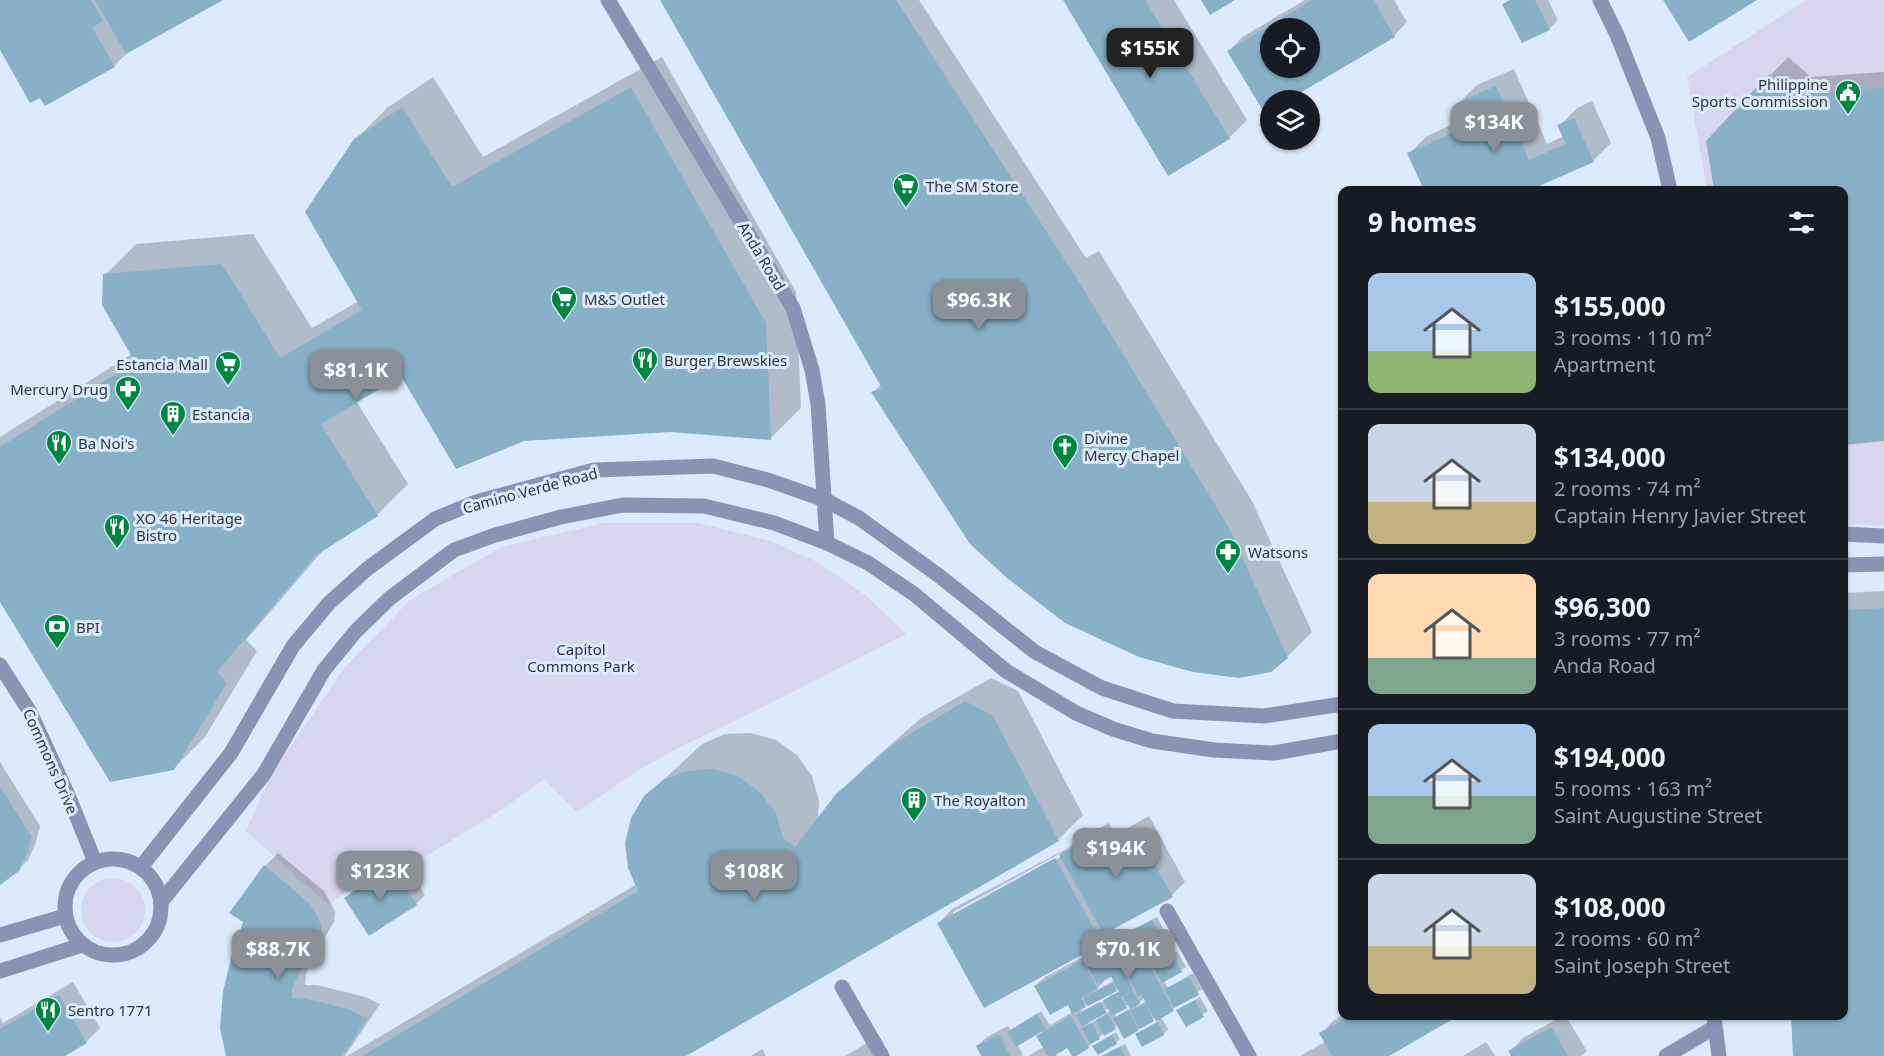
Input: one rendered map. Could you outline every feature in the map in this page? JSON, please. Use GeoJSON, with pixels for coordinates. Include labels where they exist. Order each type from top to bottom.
{"type":"FeatureCollection","features":[{"type":"Feature","properties":{"kind":"street","name":"Anda Road"},"geometry":{"type":"LineString","coordinates":[[608,0],[793,308],[812,370],[818,404],[827,543]]}},
{"type":"Feature","properties":{"kind":"street"},"geometry":{"type":"LineString","coordinates":[[1600,0],[1617,35],[1658,138],[1669,186]]}},
{"type":"Feature","properties":{"kind":"street","name":"Camino Verde Road"},"geometry":{"type":"LineString","coordinates":[[141,867],[231,753],[293,646],[329,603],[367,569],[435,519],[476,502],[594,471],[713,466],[768,480],[825,500],[859,518],[938,575],[1035,652],[1102,688],[1173,711],[1264,716],[1338,705]]}},
{"type":"Feature","properties":{"kind":"street"},"geometry":{"type":"LineString","coordinates":[[161,902],[264,774],[324,670],[355,632],[390,598],[454,550],[561,517],[623,505],[704,506],[774,523],[827,543],[868,564],[914,594],[1005,671],[1076,713],[1113,729],[1152,741],[1214,750],[1274,753],[1338,742]]}},
{"type":"Feature","properties":{"kind":"street"},"geometry":{"type":"LineString","coordinates":[[1848,534],[1884,536]]}},
{"type":"Feature","properties":{"kind":"street"},"geometry":{"type":"LineString","coordinates":[[1848,565],[1884,564]]}},
{"type":"Feature","properties":{"kind":"street","name":"Commons Drive"},"geometry":{"type":"LineString","coordinates":[[0,664],[30,712],[68,795],[95,862]]}},
{"type":"Feature","properties":{"kind":"street"},"geometry":{"type":"LineString","coordinates":[[106,858],[130,861],[141,867],[154,883],[161,902],[161,916],[147,941],[135,950],[108,955],[82,945],[68,927],[64,900],[70,884],[80,870],[106,858]]}},
{"type":"Feature","properties":{"kind":"street"},"geometry":{"type":"LineString","coordinates":[[1167,911],[1249,1056]]}},
{"type":"Feature","properties":{"kind":"street"},"geometry":{"type":"LineString","coordinates":[[0,935],[65,916]]}},
{"type":"Feature","properties":{"kind":"street"},"geometry":{"type":"LineString","coordinates":[[0,971],[82,945]]}},
{"type":"Feature","properties":{"kind":"street"},"geometry":{"type":"LineString","coordinates":[[842,987],[882,1056]]}},
{"type":"Feature","properties":{"kind":"street"},"geometry":{"type":"LineString","coordinates":[[1666,1056],[1714,1021],[1719,1056]]}},
{"type":"Feature","properties":{"kind":"green space"},"geometry":{"type":"Polygon","coordinates":[[[1806,0],[1884,0],[1884,526],[1848,524],[1848,186],[1706,186],[1687,77],[1806,0]]]}},
{"type":"Feature","properties":{"kind":"green space","name":"Capitol Commons Park"},"geometry":{"type":"Polygon","coordinates":[[[604,523],[698,523],[771,541],[819,563],[869,598],[906,634],[674,750],[639,770],[577,812],[544,779],[501,810],[400,872],[389,860],[329,904],[330,906],[246,831],[270,777],[344,668],[410,600],[501,547],[604,523]]]}},
{"type":"Feature","properties":{"kind":"green space"},"geometry":{"type":"Polygon","coordinates":[[[107,878],[119,878],[136,887],[143,898],[145,910],[143,922],[136,933],[119,942],[107,942],[95,937],[86,928],[81,916],[81,904],[86,892],[95,883],[107,878]]]}},
{"type":"Feature","properties":{"kind":"building"},"geometry":{"type":"Polygon","coordinates":[[[0,0],[91,0],[103,21],[92,27],[115,67],[45,106],[40,98],[30,103],[0,50],[0,0]]]}},
{"type":"Feature","properties":{"kind":"building"},"geometry":{"type":"Polygon","coordinates":[[[95,0],[223,0],[126,54],[95,0]]]}},
{"type":"Feature","properties":{"kind":"building"},"geometry":{"type":"Polygon","coordinates":[[[660,0],[896,0],[1074,274],[1228,526],[1288,658],[1271,672],[1239,678],[1193,672],[1139,657],[1065,623],[1007,578],[970,544],[871,392],[882,388],[660,0]]]}},
{"type":"Feature","properties":{"kind":"building"},"geometry":{"type":"Polygon","coordinates":[[[1063,0],[1145,0],[1230,139],[1168,176],[1063,0]]]}},
{"type":"Feature","properties":{"kind":"building"},"geometry":{"type":"Polygon","coordinates":[[[1201,0],[1235,0],[1210,15],[1201,0]]]}},
{"type":"Feature","properties":{"kind":"building"},"geometry":{"type":"Polygon","coordinates":[[[1312,0],[1373,0],[1395,37],[1305,90],[1260,90],[1260,106],[1227,51],[1260,31],[1260,78],[1320,78],[1320,18],[1282,18],[1312,0]]]}},
{"type":"Feature","properties":{"kind":"building"},"geometry":{"type":"Polygon","coordinates":[[[1511,0],[1535,0],[1550,30],[1522,43],[1502,4],[1511,0]]]}},
{"type":"Feature","properties":{"kind":"building"},"geometry":{"type":"Polygon","coordinates":[[[1663,0],[1757,0],[1689,42],[1663,0]]]}},
{"type":"Feature","properties":{"kind":"building"},"geometry":{"type":"Polygon","coordinates":[[[1769,74],[1792,95],[1884,88],[1884,441],[1848,445],[1848,186],[1713,186],[1706,141],[1769,74]]]}},
{"type":"Feature","properties":{"kind":"building"},"geometry":{"type":"Polygon","coordinates":[[[1496,86],[1529,160],[1566,144],[1557,125],[1574,118],[1594,162],[1539,186],[1422,186],[1407,153],[1468,126],[1457,103],[1496,86]]]}},
{"type":"Feature","properties":{"kind":"building","name":"Estancia"},"geometry":{"type":"Polygon","coordinates":[[[631,87],[766,323],[771,440],[670,432],[524,441],[456,469],[401,376],[321,424],[378,516],[315,556],[217,672],[227,683],[174,770],[110,782],[0,602],[0,447],[135,362],[102,305],[103,274],[222,264],[280,358],[362,310],[305,212],[354,139],[402,107],[452,187],[631,87]]]}},
{"type":"Feature","properties":{"kind":"building"},"geometry":{"type":"Polygon","coordinates":[[[1884,608],[1884,1056],[1793,1056],[1791,1020],[1848,1020],[1848,610],[1884,608]]]}},
{"type":"Feature","properties":{"kind":"building"},"geometry":{"type":"Polygon","coordinates":[[[965,701],[993,716],[1059,841],[686,1056],[362,1056],[638,891],[628,868],[625,843],[631,818],[644,796],[663,780],[687,771],[713,769],[738,776],[760,792],[776,813],[783,838],[795,847],[836,794],[895,743],[965,701]]]}},
{"type":"Feature","properties":{"kind":"building"},"geometry":{"type":"Polygon","coordinates":[[[0,786],[31,836],[28,852],[19,871],[0,885],[0,786]]]}},
{"type":"Feature","properties":{"kind":"building"},"geometry":{"type":"Polygon","coordinates":[[[1135,829],[1173,897],[1104,934],[1059,855],[1095,836],[1101,847],[1135,829]]]}},
{"type":"Feature","properties":{"kind":"building"},"geometry":{"type":"Polygon","coordinates":[[[1055,858],[1102,944],[984,1008],[937,923],[1055,858]]]}},
{"type":"Feature","properties":{"kind":"building"},"geometry":{"type":"Polygon","coordinates":[[[264,865],[310,904],[322,925],[321,937],[298,975],[292,989],[292,998],[302,998],[351,1010],[367,1019],[342,1056],[226,1056],[220,1028],[223,991],[243,922],[229,913],[264,865]]]}},
{"type":"Feature","properties":{"kind":"building"},"geometry":{"type":"Polygon","coordinates":[[[392,867],[417,905],[369,936],[344,898],[392,867]]]}},
{"type":"Feature","properties":{"kind":"building"},"geometry":{"type":"Polygon","coordinates":[[[1152,920],[1160,933],[1140,944],[1132,930],[1152,920]]]}},
{"type":"Feature","properties":{"kind":"building"},"geometry":{"type":"Polygon","coordinates":[[[1132,932],[1142,951],[1126,959],[1116,941],[1132,932]]]}},
{"type":"Feature","properties":{"kind":"building"},"geometry":{"type":"Polygon","coordinates":[[[1162,933],[1172,951],[1150,963],[1140,945],[1162,933]]]}},
{"type":"Feature","properties":{"kind":"building"},"geometry":{"type":"Polygon","coordinates":[[[1115,941],[1129,968],[1131,967],[1127,960],[1142,952],[1174,1011],[1156,1021],[1141,994],[1138,996],[1125,970],[1117,974],[1123,972],[1133,990],[1121,997],[1127,1008],[1112,1016],[1103,1000],[1119,992],[1111,977],[1097,984],[1083,958],[1115,941]]]}},
{"type":"Feature","properties":{"kind":"building"},"geometry":{"type":"Polygon","coordinates":[[[1172,954],[1182,972],[1162,983],[1152,965],[1172,954]]]}},
{"type":"Feature","properties":{"kind":"building"},"geometry":{"type":"Polygon","coordinates":[[[1082,960],[1098,989],[1081,998],[1086,1007],[1072,1014],[1068,1005],[1050,1015],[1034,986],[1082,960]]]}},
{"type":"Feature","properties":{"kind":"building"},"geometry":{"type":"Polygon","coordinates":[[[1189,977],[1199,995],[1174,1008],[1164,989],[1189,977]]]}},
{"type":"Feature","properties":{"kind":"building"},"geometry":{"type":"Polygon","coordinates":[[[1112,983],[1117,991],[1088,1006],[1083,998],[1112,983]]]}},
{"type":"Feature","properties":{"kind":"building"},"geometry":{"type":"Polygon","coordinates":[[[1133,991],[1140,1004],[1130,1009],[1123,997],[1133,991]]]}},
{"type":"Feature","properties":{"kind":"building"},"geometry":{"type":"Polygon","coordinates":[[[59,995],[87,1043],[65,1056],[0,1056],[0,1029],[59,995]]]}},
{"type":"Feature","properties":{"kind":"building"},"geometry":{"type":"Polygon","coordinates":[[[1195,1000],[1204,1017],[1186,1027],[1176,1010],[1195,1000]]]}},
{"type":"Feature","properties":{"kind":"building"},"geometry":{"type":"Polygon","coordinates":[[[1100,1002],[1107,1013],[1082,1026],[1076,1015],[1100,1002]]]}},
{"type":"Feature","properties":{"kind":"building"},"geometry":{"type":"Polygon","coordinates":[[[1145,1003],[1154,1021],[1140,1029],[1130,1011],[1145,1003]]]}},
{"type":"Feature","properties":{"kind":"building"},"geometry":{"type":"Polygon","coordinates":[[[1128,1010],[1139,1030],[1124,1039],[1113,1018],[1128,1010]]]}},
{"type":"Feature","properties":{"kind":"building"},"geometry":{"type":"Polygon","coordinates":[[[1037,1014],[1046,1029],[1016,1047],[1007,1032],[1037,1014]]]}},
{"type":"Feature","properties":{"kind":"building"},"geometry":{"type":"Polygon","coordinates":[[[1108,1014],[1116,1029],[1104,1036],[1096,1020],[1108,1014]]]}},
{"type":"Feature","properties":{"kind":"building"},"geometry":{"type":"Polygon","coordinates":[[[1071,1016],[1089,1048],[1076,1056],[1072,1056],[1067,1048],[1054,1056],[1048,1056],[1036,1036],[1071,1016]]]}},
{"type":"Feature","properties":{"kind":"building"},"geometry":{"type":"Polygon","coordinates":[[[1342,1020],[1451,1020],[1389,1056],[1332,1056],[1319,1033],[1342,1020]]]}},
{"type":"Feature","properties":{"kind":"building"},"geometry":{"type":"Polygon","coordinates":[[[1158,1022],[1164,1035],[1142,1047],[1135,1034],[1158,1022]]]}},
{"type":"Feature","properties":{"kind":"building"},"geometry":{"type":"Polygon","coordinates":[[[1092,1023],[1100,1039],[1090,1044],[1082,1028],[1092,1023]]]}},
{"type":"Feature","properties":{"kind":"building"},"geometry":{"type":"Polygon","coordinates":[[[1551,1027],[1568,1056],[1511,1056],[1508,1051],[1551,1027]]]}},
{"type":"Feature","properties":{"kind":"building"},"geometry":{"type":"Polygon","coordinates":[[[999,1034],[1010,1056],[981,1056],[976,1046],[999,1034]]]}},
{"type":"Feature","properties":{"kind":"building"},"geometry":{"type":"Polygon","coordinates":[[[1112,1035],[1117,1044],[1098,1055],[1092,1046],[1112,1035]]]}},
{"type":"Feature","properties":{"kind":"building"},"geometry":{"type":"Polygon","coordinates":[[[1121,1047],[1125,1056],[1101,1056],[1121,1047]]]}},
{"type":"Feature","properties":{"kind":"place","name":"Philippine Sports Commission"},"geometry":{"type":"Point","coordinates":[1848,116]}},
{"type":"Feature","properties":{"kind":"place","name":"The SM Store"},"geometry":{"type":"Point","coordinates":[906,209]}},
{"type":"Feature","properties":{"kind":"place","name":"M&S Outlet"},"geometry":{"type":"Point","coordinates":[564,322]}},
{"type":"Feature","properties":{"kind":"place","name":"Burger Brewskies"},"geometry":{"type":"Point","coordinates":[645,383]}},
{"type":"Feature","properties":{"kind":"place","name":"Estancia Mall"},"geometry":{"type":"Point","coordinates":[228,387]}},
{"type":"Feature","properties":{"kind":"place","name":"Mercury Drug"},"geometry":{"type":"Point","coordinates":[128,412]}},
{"type":"Feature","properties":{"kind":"place","name":"Estancia"},"geometry":{"type":"Point","coordinates":[173,437]}},
{"type":"Feature","properties":{"kind":"place","name":"Ba Noi's"},"geometry":{"type":"Point","coordinates":[59,466]}},
{"type":"Feature","properties":{"kind":"place","name":"Divine Mercy Chapel"},"geometry":{"type":"Point","coordinates":[1065,470]}},
{"type":"Feature","properties":{"kind":"place","name":"XO 46 Heritage Bistro"},"geometry":{"type":"Point","coordinates":[117,550]}},
{"type":"Feature","properties":{"kind":"place","name":"Watsons"},"geometry":{"type":"Point","coordinates":[1228,575]}},
{"type":"Feature","properties":{"kind":"place","name":"BPI"},"geometry":{"type":"Point","coordinates":[57,650]}},
{"type":"Feature","properties":{"kind":"place","name":"The Royalton"},"geometry":{"type":"Point","coordinates":[914,823]}},
{"type":"Feature","properties":{"kind":"place","name":"Sentro 1771"},"geometry":{"type":"Point","coordinates":[48,1033]}}]}
